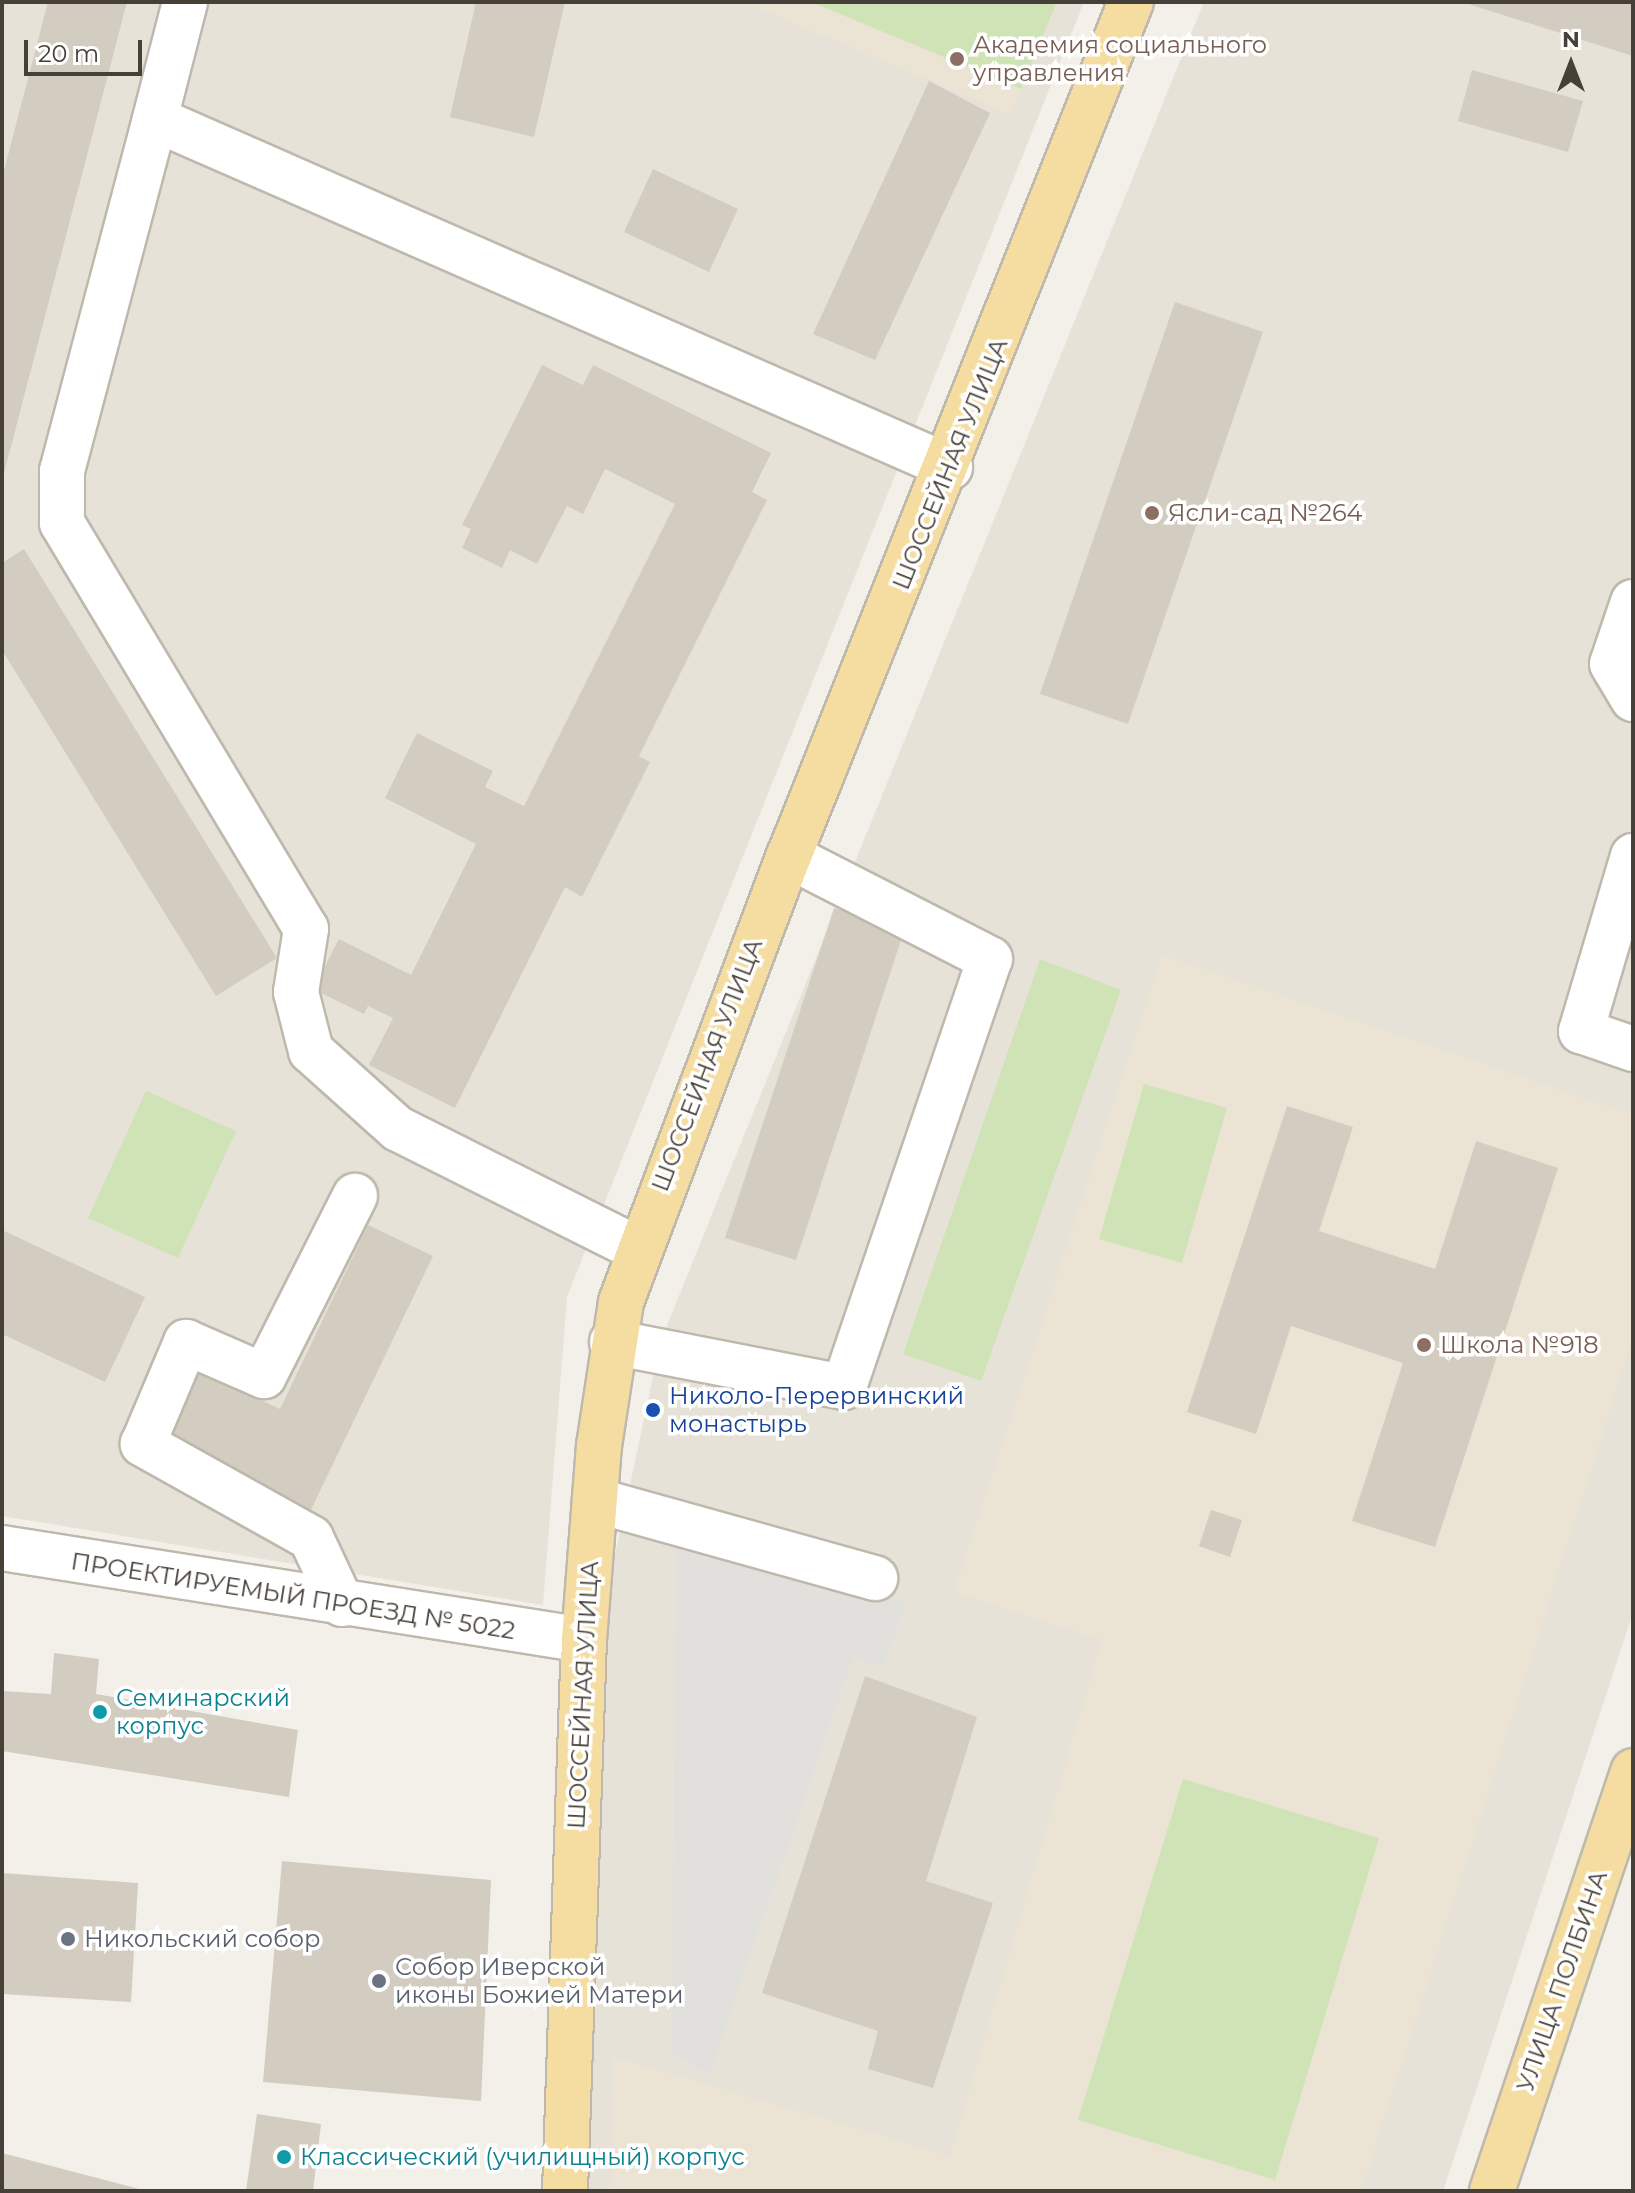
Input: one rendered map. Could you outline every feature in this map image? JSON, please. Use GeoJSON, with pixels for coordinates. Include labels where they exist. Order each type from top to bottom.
{"type":"FeatureCollection","features":[{"type":"Feature","properties":{"kind":"main road","name":"ШОССЕЙНАЯ УЛИЦА"},"geometry":{"type":"LineString","coordinates":[[565,2191],[584,1640],[612,1342],[636,1248],[789,856],[950,467],[1131,2]]}},
{"type":"Feature","properties":{"kind":"main road","name":"УЛИЦА ПОЛБИНА"},"geometry":{"type":"LineString","coordinates":[[1492,2191],[1633,1771]]}},
{"type":"Feature","properties":{"kind":"street"},"geometry":{"type":"LineString","coordinates":[[185,2],[62,471],[62,523],[306,929],[296,992],[311,1051],[398,1129],[636,1248]]}},
{"type":"Feature","properties":{"kind":"street"},"geometry":{"type":"LineString","coordinates":[[155,119],[950,467]]}},
{"type":"Feature","properties":{"kind":"street"},"geometry":{"type":"LineString","coordinates":[[1633,602],[1612,664],[1633,699]]}},
{"type":"Feature","properties":{"kind":"street"},"geometry":{"type":"LineString","coordinates":[[612,1342],[844,1387],[990,959],[789,856]]}},
{"type":"Feature","properties":{"kind":"street"},"geometry":{"type":"LineString","coordinates":[[1633,856],[1581,1031],[1633,1049]]}},
{"type":"Feature","properties":{"kind":"street"},"geometry":{"type":"LineString","coordinates":[[342,1604],[311,1538],[143,1444],[186,1342],[264,1376],[355,1196]]}},
{"type":"Feature","properties":{"kind":"street"},"geometry":{"type":"LineString","coordinates":[[595,1500],[875,1578]]}},
{"type":"Feature","properties":{"kind":"street","name":"ПРОЕКТИРУЕМЫЙ ПРОЕЗД № 5022"},"geometry":{"type":"LineString","coordinates":[[2,1548],[584,1640]]}},
{"type":"Feature","properties":{"kind":"shaded area"},"geometry":{"type":"Polygon","coordinates":[[[2,2],[1084,2],[567,1297],[543,1605],[2,1516],[2,2]]]}},
{"type":"Feature","properties":{"kind":"shaded area","name":"Академия социального управления"},"geometry":{"type":"Polygon","coordinates":[[[745,2],[1058,2],[1011,115],[745,2]]]}},
{"type":"Feature","properties":{"kind":"shaded area"},"geometry":{"type":"Polygon","coordinates":[[[1204,2],[1633,2],[1633,1613],[1443,2191],[588,2191],[607,1592],[661,1340],[1204,2]]]}},
{"type":"Feature","properties":{"kind":"shaded area"},"geometry":{"type":"Polygon","coordinates":[[[1162,955],[1633,1115],[1633,1338],[1361,2191],[610,2191],[614,2057],[950,2156],[1102,1640],[954,1592],[1162,955]]]}},
{"type":"Feature","properties":{"kind":"shaded area"},"geometry":{"type":"Polygon","coordinates":[[[676,1547],[907,1602],[883,1667],[853,1658],[709,2075],[672,2053],[676,1547]]]}},
{"type":"Feature","properties":{"kind":"green space","name":"Академия социального управления"},"geometry":{"type":"Polygon","coordinates":[[[811,2],[1057,2],[1021,89],[811,2]]]}},
{"type":"Feature","properties":{"kind":"green space"},"geometry":{"type":"Polygon","coordinates":[[[1040,959],[1121,990],[981,1381],[903,1354],[1040,959]]]}},
{"type":"Feature","properties":{"kind":"green space"},"geometry":{"type":"Polygon","coordinates":[[[1144,1084],[1227,1108],[1182,1263],[1099,1239],[1144,1084]]]}},
{"type":"Feature","properties":{"kind":"green space"},"geometry":{"type":"Polygon","coordinates":[[[146,1091],[236,1131],[178,1258],[88,1218],[146,1091]]]}},
{"type":"Feature","properties":{"kind":"green space"},"geometry":{"type":"Polygon","coordinates":[[[1183,1779],[1379,1838],[1275,2180],[1078,2120],[1183,1779]]]}},
{"type":"Feature","properties":{"kind":"building"},"geometry":{"type":"Polygon","coordinates":[[[48,2],[127,2],[3,477],[2,178],[48,2]]]}},
{"type":"Feature","properties":{"kind":"building"},"geometry":{"type":"Polygon","coordinates":[[[476,2],[565,2],[534,137],[450,117],[476,2]]]}},
{"type":"Feature","properties":{"kind":"building"},"geometry":{"type":"Polygon","coordinates":[[[1465,2],[1633,2],[1633,56],[1465,3],[1465,2]]]}},
{"type":"Feature","properties":{"kind":"building"},"geometry":{"type":"Polygon","coordinates":[[[1472,70],[1583,101],[1568,152],[1458,121],[1472,70]]]}},
{"type":"Feature","properties":{"kind":"building"},"geometry":{"type":"Polygon","coordinates":[[[929,81],[990,113],[875,360],[813,334],[929,81]]]}},
{"type":"Feature","properties":{"kind":"building"},"geometry":{"type":"Polygon","coordinates":[[[653,169],[738,209],[709,272],[624,232],[653,169]]]}},
{"type":"Feature","properties":{"kind":"building","name":"Ясли-сад №264"},"geometry":{"type":"Polygon","coordinates":[[[1175,302],[1263,332],[1128,724],[1040,694],[1175,302]]]}},
{"type":"Feature","properties":{"kind":"building"},"geometry":{"type":"Polygon","coordinates":[[[542,365],[583,385],[593,365],[771,453],[752,492],[767,500],[639,756],[650,762],[582,897],[565,887],[455,1108],[369,1065],[393,1018],[368,1006],[364,1014],[313,989],[339,939],[411,975],[476,844],[385,798],[417,733],[493,771],[485,787],[524,806],[675,504],[605,469],[583,514],[567,506],[537,564],[510,550],[502,568],[462,548],[471,529],[462,525],[542,365]]]}},
{"type":"Feature","properties":{"kind":"building"},"geometry":{"type":"Polygon","coordinates":[[[24,549],[277,958],[216,996],[2,650],[2,563],[24,549]]]}},
{"type":"Feature","properties":{"kind":"building"},"geometry":{"type":"Polygon","coordinates":[[[834,908],[904,931],[796,1260],[725,1238],[834,908]]]}},
{"type":"Feature","properties":{"kind":"building","name":"Школа №918"},"geometry":{"type":"Polygon","coordinates":[[[1287,1106],[1353,1127],[1319,1231],[1435,1269],[1476,1141],[1558,1168],[1435,1547],[1352,1521],[1403,1363],[1291,1326],[1256,1434],[1187,1412],[1287,1106]]]}},
{"type":"Feature","properties":{"kind":"building"},"geometry":{"type":"Polygon","coordinates":[[[368,1225],[433,1256],[307,1518],[148,1443],[186,1365],[280,1409],[368,1225]]]}},
{"type":"Feature","properties":{"kind":"building"},"geometry":{"type":"Polygon","coordinates":[[[2,1230],[145,1297],[105,1382],[2,1334],[2,1230]]]}},
{"type":"Feature","properties":{"kind":"building"},"geometry":{"type":"Polygon","coordinates":[[[1211,1510],[1242,1520],[1230,1557],[1199,1546],[1211,1510]]]}},
{"type":"Feature","properties":{"kind":"building","name":"Семинарский корпус"},"geometry":{"type":"Polygon","coordinates":[[[54,1653],[99,1659],[96,1694],[298,1730],[289,1797],[2,1751],[2,1691],[51,1694],[54,1653]]]}},
{"type":"Feature","properties":{"kind":"building"},"geometry":{"type":"Polygon","coordinates":[[[865,1676],[977,1717],[926,1881],[993,1903],[933,2088],[868,2069],[878,2031],[762,1993],[865,1676]]]}},
{"type":"Feature","properties":{"kind":"building","name":"Собор Иверской иконы Божией Матери"},"geometry":{"type":"Polygon","coordinates":[[[282,1861],[491,1880],[481,2101],[263,2082],[282,1861]]]}},
{"type":"Feature","properties":{"kind":"building","name":"Никольский собор"},"geometry":{"type":"Polygon","coordinates":[[[2,1873],[138,1883],[131,2002],[2,1994],[2,1873]]]}},
{"type":"Feature","properties":{"kind":"building","name":"Классический (училищный) корпус"},"geometry":{"type":"Polygon","coordinates":[[[257,2114],[321,2124],[313,2191],[246,2191],[257,2114]]]}},
{"type":"Feature","properties":{"kind":"building"},"geometry":{"type":"Polygon","coordinates":[[[2,2153],[143,2190],[143,2191],[2,2191],[2,2153]]]}},
{"type":"Feature","properties":{"kind":"place","name":"Академия социального управления"},"geometry":{"type":"Point","coordinates":[957,59]}},
{"type":"Feature","properties":{"kind":"place","name":"Ясли-сад №264"},"geometry":{"type":"Point","coordinates":[1152,513]}},
{"type":"Feature","properties":{"kind":"place","name":"Школа №918"},"geometry":{"type":"Point","coordinates":[1424,1345]}},
{"type":"Feature","properties":{"kind":"place","name":"Николо-Перервинский монастырь"},"geometry":{"type":"Point","coordinates":[653,1410]}},
{"type":"Feature","properties":{"kind":"place","name":"Семинарский корпус"},"geometry":{"type":"Point","coordinates":[100,1712]}},
{"type":"Feature","properties":{"kind":"place","name":"Никольский собор"},"geometry":{"type":"Point","coordinates":[68,1939]}},
{"type":"Feature","properties":{"kind":"place","name":"Собор Иверской иконы Божией Матери"},"geometry":{"type":"Point","coordinates":[379,1981]}},
{"type":"Feature","properties":{"kind":"place","name":"Классический (училищный) корпус"},"geometry":{"type":"Point","coordinates":[284,2157]}}]}
